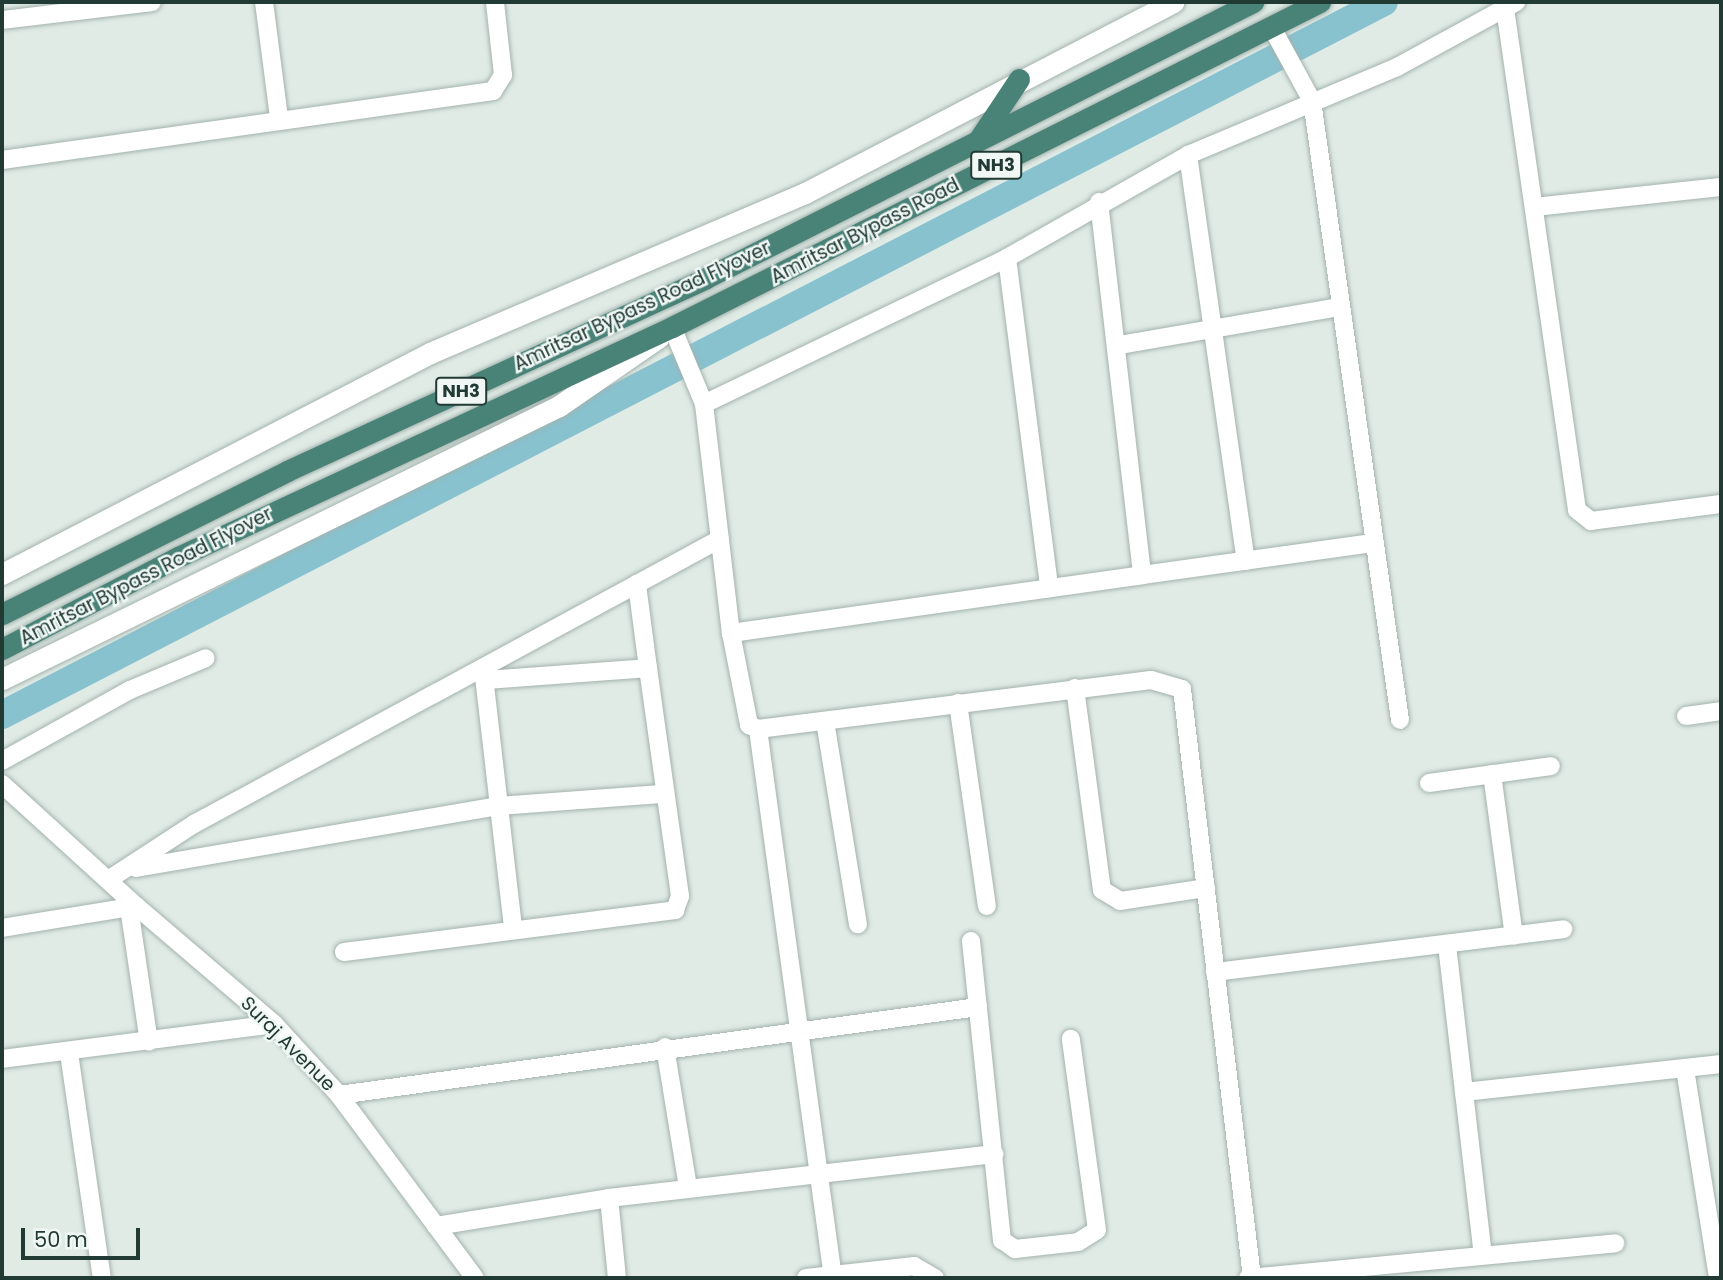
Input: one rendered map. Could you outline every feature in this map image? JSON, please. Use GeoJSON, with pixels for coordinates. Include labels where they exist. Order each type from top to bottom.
{"type":"FeatureCollection","features":[{"type":"Feature","properties":{"kind":"highway","name":"NH3"},"geometry":{"type":"LineString","coordinates":[[978,141],[1253,2]]}},
{"type":"Feature","properties":{"kind":"highway","name":"Amritsar Bypass Road"},"geometry":{"type":"LineString","coordinates":[[672,327],[1320,2]]}},
{"type":"Feature","properties":{"kind":"highway"},"geometry":{"type":"LineString","coordinates":[[978,141],[1019,79]]}},
{"type":"Feature","properties":{"kind":"highway","name":"Amritsar Bypass Road Flyover"},"geometry":{"type":"LineString","coordinates":[[2,614],[978,141]]}},
{"type":"Feature","properties":{"kind":"highway","name":"Amritsar Bypass Road Flyover"},"geometry":{"type":"LineString","coordinates":[[2,649],[178,556],[597,359],[672,327]]}},
{"type":"Feature","properties":{"kind":"street"},"geometry":{"type":"LineString","coordinates":[[2,20],[152,2]]}},
{"type":"Feature","properties":{"kind":"street"},"geometry":{"type":"LineString","coordinates":[[264,2],[279,118]]}},
{"type":"Feature","properties":{"kind":"street"},"geometry":{"type":"LineString","coordinates":[[2,159],[279,118],[493,91],[503,75],[495,2]]}},
{"type":"Feature","properties":{"kind":"street"},"geometry":{"type":"LineString","coordinates":[[2,574],[430,353],[805,193],[1019,79],[1173,2]]}},
{"type":"Feature","properties":{"kind":"street"},"geometry":{"type":"LineString","coordinates":[[704,404],[1007,258],[1099,202],[1188,155],[1397,67],[1510,5],[1534,207],[1579,516],[1591,520],[1721,504]]}},
{"type":"Feature","properties":{"kind":"street"},"geometry":{"type":"LineString","coordinates":[[1270,26],[1289,51],[1312,101],[1400,720]]}},
{"type":"Feature","properties":{"kind":"street"},"geometry":{"type":"LineString","coordinates":[[1188,155],[1246,561]]}},
{"type":"Feature","properties":{"kind":"street"},"geometry":{"type":"LineString","coordinates":[[1534,207],[1721,187]]}},
{"type":"Feature","properties":{"kind":"street"},"geometry":{"type":"LineString","coordinates":[[1099,202],[1119,345],[1142,575]]}},
{"type":"Feature","properties":{"kind":"street"},"geometry":{"type":"LineString","coordinates":[[1007,258],[1049,588]]}},
{"type":"Feature","properties":{"kind":"street"},"geometry":{"type":"LineString","coordinates":[[1119,345],[1215,332],[1340,307]]}},
{"type":"Feature","properties":{"kind":"street"},"geometry":{"type":"LineString","coordinates":[[2,679],[559,406],[672,327],[704,404],[742,710],[758,729],[798,1028],[821,1171],[832,1276]]}},
{"type":"Feature","properties":{"kind":"street"},"geometry":{"type":"LineString","coordinates":[[108,880],[129,869],[194,824],[484,674],[637,584],[720,539]]}},
{"type":"Feature","properties":{"kind":"street"},"geometry":{"type":"LineString","coordinates":[[731,633],[1373,543]]}},
{"type":"Feature","properties":{"kind":"street"},"geometry":{"type":"LineString","coordinates":[[344,952],[675,910],[680,896],[662,794],[637,584]]}},
{"type":"Feature","properties":{"kind":"street"},"geometry":{"type":"LineString","coordinates":[[2,761],[130,690],[206,657]]}},
{"type":"Feature","properties":{"kind":"street"},"geometry":{"type":"LineString","coordinates":[[484,674],[648,668]]}},
{"type":"Feature","properties":{"kind":"street"},"geometry":{"type":"LineString","coordinates":[[484,674],[513,929]]}},
{"type":"Feature","properties":{"kind":"street"},"geometry":{"type":"LineString","coordinates":[[758,729],[1075,688],[1163,680],[1182,689],[1250,1278],[1615,1243]]}},
{"type":"Feature","properties":{"kind":"street"},"geometry":{"type":"LineString","coordinates":[[1075,688],[1102,890],[1120,901],[1206,888]]}},
{"type":"Feature","properties":{"kind":"street"},"geometry":{"type":"LineString","coordinates":[[958,704],[987,906]]}},
{"type":"Feature","properties":{"kind":"street"},"geometry":{"type":"LineString","coordinates":[[1686,716],[1721,711]]}},
{"type":"Feature","properties":{"kind":"street"},"geometry":{"type":"LineString","coordinates":[[825,721],[858,924]]}},
{"type":"Feature","properties":{"kind":"street"},"geometry":{"type":"LineString","coordinates":[[1429,783],[1551,766]]}},
{"type":"Feature","properties":{"kind":"street"},"geometry":{"type":"LineString","coordinates":[[1492,774],[1514,936]]}},
{"type":"Feature","properties":{"kind":"street","name":"Suraj Avenue"},"geometry":{"type":"LineString","coordinates":[[2,784],[108,880],[132,906],[274,1024],[339,1095],[475,1278]]}},
{"type":"Feature","properties":{"kind":"street"},"geometry":{"type":"LineString","coordinates":[[129,869],[498,806],[662,794]]}},
{"type":"Feature","properties":{"kind":"street"},"geometry":{"type":"LineString","coordinates":[[2,928],[132,906],[149,1042]]}},
{"type":"Feature","properties":{"kind":"street"},"geometry":{"type":"LineString","coordinates":[[1215,972],[1563,929]]}},
{"type":"Feature","properties":{"kind":"street"},"geometry":{"type":"LineString","coordinates":[[971,941],[1002,1240],[1009,1247],[1079,1242],[1094,1236],[1071,1039]]}},
{"type":"Feature","properties":{"kind":"street"},"geometry":{"type":"LineString","coordinates":[[1447,945],[1483,1255]]}},
{"type":"Feature","properties":{"kind":"street"},"geometry":{"type":"LineString","coordinates":[[339,1095],[798,1028],[978,1007]]}},
{"type":"Feature","properties":{"kind":"street"},"geometry":{"type":"LineString","coordinates":[[2,1059],[69,1053],[274,1024]]}},
{"type":"Feature","properties":{"kind":"street"},"geometry":{"type":"LineString","coordinates":[[665,1047],[688,1188]]}},
{"type":"Feature","properties":{"kind":"street"},"geometry":{"type":"LineString","coordinates":[[69,1053],[102,1278]]}},
{"type":"Feature","properties":{"kind":"street"},"geometry":{"type":"LineString","coordinates":[[1464,1091],[1721,1064]]}},
{"type":"Feature","properties":{"kind":"street"},"geometry":{"type":"LineString","coordinates":[[1685,1069],[1718,1278]]}},
{"type":"Feature","properties":{"kind":"street"},"geometry":{"type":"LineString","coordinates":[[436,1226],[609,1198],[821,1171],[994,1154]]}},
{"type":"Feature","properties":{"kind":"street"},"geometry":{"type":"LineString","coordinates":[[609,1198],[617,1278]]}},
{"type":"Feature","properties":{"kind":"street"},"geometry":{"type":"LineString","coordinates":[[806,1278],[914,1266],[935,1278]]}},
{"type":"Feature","properties":{"kind":"waterway"},"geometry":{"type":"LineString","coordinates":[[2,715],[1384,2]]}}]}
